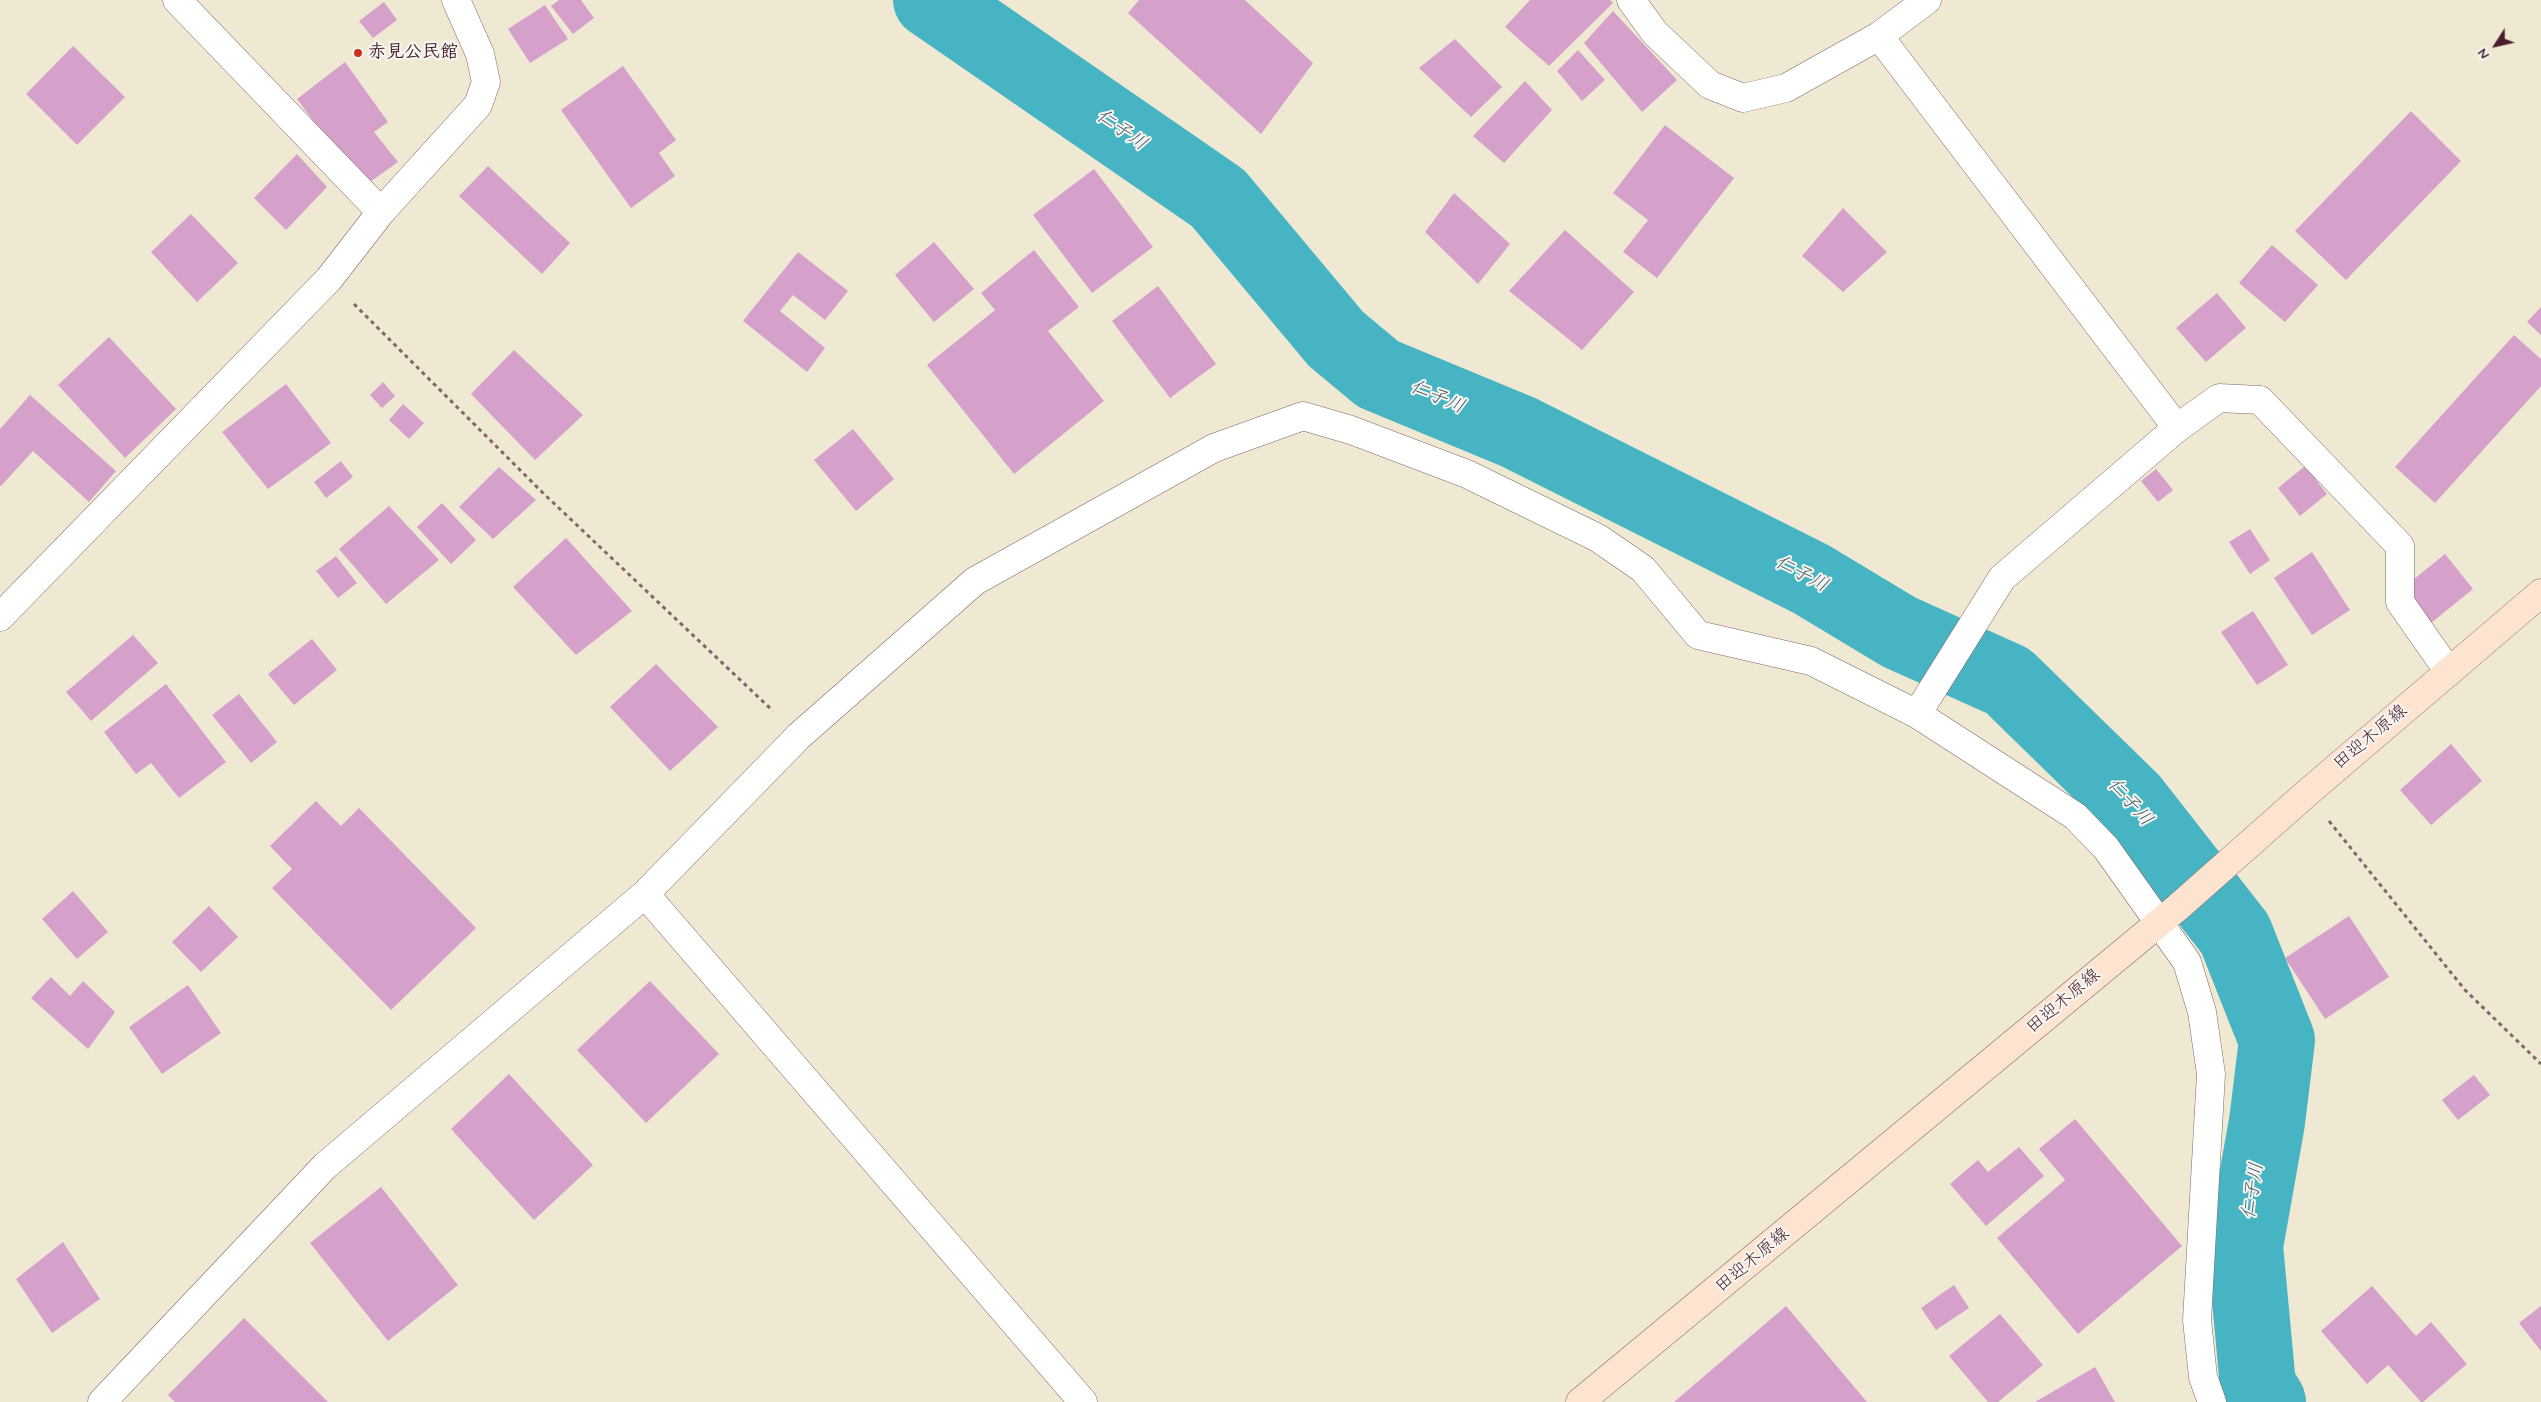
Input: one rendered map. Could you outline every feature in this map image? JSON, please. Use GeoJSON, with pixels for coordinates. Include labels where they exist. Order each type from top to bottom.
{"type":"FeatureCollection","features":[{"type":"Feature","properties":{"kind":"main road","name":"田迎木原線"},"geometry":{"type":"LineString","coordinates":[[1580,1402],[2168,915],[2307,793],[2541,593]]}},
{"type":"Feature","properties":{"kind":"street"},"geometry":{"type":"LineString","coordinates":[[177,0],[381,212]]}},
{"type":"Feature","properties":{"kind":"street"},"geometry":{"type":"LineString","coordinates":[[0,617],[329,279],[381,212],[478,105],[486,82],[480,54],[456,0]]}},
{"type":"Feature","properties":{"kind":"street"},"geometry":{"type":"LineString","coordinates":[[1631,0],[1655,33],[1710,85],[1743,98],[1786,88],[1879,36],[1927,0]]}},
{"type":"Feature","properties":{"kind":"street"},"geometry":{"type":"LineString","coordinates":[[1879,36],[2176,428]]}},
{"type":"Feature","properties":{"kind":"street"},"geometry":{"type":"LineString","coordinates":[[1917,714],[2002,578],[2176,428],[2219,398],[2260,400],[2400,546],[2400,602],[2449,672]]}},
{"type":"Feature","properties":{"kind":"street"},"geometry":{"type":"LineString","coordinates":[[102,1402],[325,1166],[645,894],[799,736],[975,581],[1214,448],[1303,416],[1351,430],[1468,474],[1598,538],[1643,568],[1698,635],[1811,661],[1917,714],[2075,816],[2168,915],[2202,1012],[2211,1074],[2197,1320],[2203,1377],[2212,1402]]}},
{"type":"Feature","properties":{"kind":"street"},"geometry":{"type":"LineString","coordinates":[[645,894],[1083,1402]]}},
{"type":"Feature","properties":{"kind":"path"},"geometry":{"type":"LineString","coordinates":[[329,279],[542,492],[799,736]]}},
{"type":"Feature","properties":{"kind":"path"},"geometry":{"type":"LineString","coordinates":[[2307,793],[2465,990],[2541,1064]]}},
{"type":"Feature","properties":{"kind":"building"},"geometry":{"type":"Polygon","coordinates":[[[559,0],[581,0],[594,18],[573,34],[551,6],[559,0]]]}},
{"type":"Feature","properties":{"kind":"building"},"geometry":{"type":"Polygon","coordinates":[[[1139,0],[1245,0],[1313,63],[1261,134],[1128,13],[1139,0]]]}},
{"type":"Feature","properties":{"kind":"building"},"geometry":{"type":"Polygon","coordinates":[[[1530,0],[1610,0],[1613,3],[1549,66],[1505,27],[1530,0]]]}},
{"type":"Feature","properties":{"kind":"building"},"geometry":{"type":"Polygon","coordinates":[[[384,2],[397,20],[373,38],[359,21],[384,2]]]}},
{"type":"Feature","properties":{"kind":"building"},"geometry":{"type":"Polygon","coordinates":[[[545,5],[568,39],[530,63],[508,29],[545,5]]]}},
{"type":"Feature","properties":{"kind":"building"},"geometry":{"type":"Polygon","coordinates":[[[1613,11],[1677,80],[1642,112],[1584,43],[1613,11]]]}},
{"type":"Feature","properties":{"kind":"building"},"geometry":{"type":"Polygon","coordinates":[[[1455,39],[1502,87],[1471,117],[1419,68],[1455,39]]]}},
{"type":"Feature","properties":{"kind":"building"},"geometry":{"type":"Polygon","coordinates":[[[73,46],[125,97],[77,145],[26,94],[73,46]]]}},
{"type":"Feature","properties":{"kind":"building"},"geometry":{"type":"Polygon","coordinates":[[[1578,50],[1605,80],[1582,101],[1557,71],[1578,50]]]}},
{"type":"Feature","properties":{"kind":"building"},"geometry":{"type":"Polygon","coordinates":[[[345,62],[388,122],[374,132],[398,162],[363,187],[297,99],[345,62]]]}},
{"type":"Feature","properties":{"kind":"building"},"geometry":{"type":"Polygon","coordinates":[[[623,66],[676,140],[659,153],[675,176],[631,208],[561,110],[623,66]]]}},
{"type":"Feature","properties":{"kind":"building"},"geometry":{"type":"Polygon","coordinates":[[[1525,81],[1552,110],[1504,163],[1473,136],[1525,81]]]}},
{"type":"Feature","properties":{"kind":"building"},"geometry":{"type":"Polygon","coordinates":[[[2411,111],[2461,161],[2346,280],[2295,231],[2411,111]]]}},
{"type":"Feature","properties":{"kind":"building"},"geometry":{"type":"Polygon","coordinates":[[[1665,125],[1734,178],[1657,278],[1623,252],[1648,220],[1613,193],[1665,125]]]}},
{"type":"Feature","properties":{"kind":"building"},"geometry":{"type":"Polygon","coordinates":[[[297,154],[327,187],[286,230],[254,198],[297,154]]]}},
{"type":"Feature","properties":{"kind":"building"},"geometry":{"type":"Polygon","coordinates":[[[488,166],[570,243],[542,274],[459,196],[488,166]]]}},
{"type":"Feature","properties":{"kind":"building"},"geometry":{"type":"Polygon","coordinates":[[[1094,169],[1153,247],[1092,293],[1033,215],[1094,169]]]}},
{"type":"Feature","properties":{"kind":"building"},"geometry":{"type":"Polygon","coordinates":[[[1454,193],[1510,244],[1478,284],[1425,232],[1454,193]]]}},
{"type":"Feature","properties":{"kind":"building"},"geometry":{"type":"Polygon","coordinates":[[[1843,208],[1887,252],[1843,292],[1802,256],[1843,208]]]}},
{"type":"Feature","properties":{"kind":"building"},"geometry":{"type":"Polygon","coordinates":[[[191,214],[238,263],[197,302],[151,252],[191,214]]]}},
{"type":"Feature","properties":{"kind":"building"},"geometry":{"type":"Polygon","coordinates":[[[1565,230],[1634,292],[1582,350],[1509,291],[1565,230]]]}},
{"type":"Feature","properties":{"kind":"building"},"geometry":{"type":"Polygon","coordinates":[[[934,242],[974,289],[934,322],[895,275],[934,242]]]}},
{"type":"Feature","properties":{"kind":"building"},"geometry":{"type":"Polygon","coordinates":[[[2272,245],[2318,285],[2285,322],[2239,283],[2272,245]]]}},
{"type":"Feature","properties":{"kind":"building"},"geometry":{"type":"Polygon","coordinates":[[[1034,250],[1079,307],[1048,331],[1104,401],[1014,474],[927,365],[995,310],[981,293],[1034,250]]]}},
{"type":"Feature","properties":{"kind":"building"},"geometry":{"type":"Polygon","coordinates":[[[798,252],[848,291],[825,320],[793,295],[780,311],[825,348],[807,372],[743,321],[798,252]]]}},
{"type":"Feature","properties":{"kind":"building"},"geometry":{"type":"Polygon","coordinates":[[[1158,286],[1216,364],[1170,398],[1112,321],[1158,286]]]}},
{"type":"Feature","properties":{"kind":"building"},"geometry":{"type":"Polygon","coordinates":[[[2217,293],[2246,328],[2206,362],[2176,328],[2217,293]]]}},
{"type":"Feature","properties":{"kind":"building"},"geometry":{"type":"Polygon","coordinates":[[[2541,307],[2541,335],[2527,322],[2541,307]]]}},
{"type":"Feature","properties":{"kind":"building"},"geometry":{"type":"Polygon","coordinates":[[[2514,335],[2541,359],[2541,386],[2435,503],[2395,467],[2514,335]]]}},
{"type":"Feature","properties":{"kind":"building"},"geometry":{"type":"Polygon","coordinates":[[[109,337],[176,409],[125,458],[58,385],[109,337]]]}},
{"type":"Feature","properties":{"kind":"building"},"geometry":{"type":"Polygon","coordinates":[[[514,350],[583,415],[535,460],[471,394],[514,350]]]}},
{"type":"Feature","properties":{"kind":"building"},"geometry":{"type":"Polygon","coordinates":[[[383,382],[395,396],[382,408],[370,395],[383,382]]]}},
{"type":"Feature","properties":{"kind":"building"},"geometry":{"type":"Polygon","coordinates":[[[286,384],[331,443],[268,489],[222,432],[286,384]]]}},
{"type":"Feature","properties":{"kind":"building"},"geometry":{"type":"Polygon","coordinates":[[[30,395],[116,471],[89,502],[33,451],[0,485],[0,429],[30,395]]]}},
{"type":"Feature","properties":{"kind":"building"},"geometry":{"type":"Polygon","coordinates":[[[403,404],[424,423],[409,439],[389,420],[403,404]]]}},
{"type":"Feature","properties":{"kind":"building"},"geometry":{"type":"Polygon","coordinates":[[[853,429],[894,479],[856,511],[814,460],[853,429]]]}},
{"type":"Feature","properties":{"kind":"building"},"geometry":{"type":"Polygon","coordinates":[[[341,461],[353,477],[326,498],[314,482],[341,461]]]}},
{"type":"Feature","properties":{"kind":"building"},"geometry":{"type":"Polygon","coordinates":[[[2305,466],[2327,494],[2300,516],[2278,488],[2305,466]]]}},
{"type":"Feature","properties":{"kind":"building"},"geometry":{"type":"Polygon","coordinates":[[[499,467],[536,500],[493,539],[459,507],[499,467]]]}},
{"type":"Feature","properties":{"kind":"building"},"geometry":{"type":"Polygon","coordinates":[[[2156,469],[2173,490],[2158,502],[2141,481],[2156,469]]]}},
{"type":"Feature","properties":{"kind":"building"},"geometry":{"type":"Polygon","coordinates":[[[442,503],[476,540],[451,564],[417,527],[442,503]]]}},
{"type":"Feature","properties":{"kind":"building"},"geometry":{"type":"Polygon","coordinates":[[[389,506],[439,560],[386,604],[339,549],[389,506]]]}},
{"type":"Feature","properties":{"kind":"building"},"geometry":{"type":"Polygon","coordinates":[[[2250,529],[2270,560],[2250,574],[2229,542],[2250,529]]]}},
{"type":"Feature","properties":{"kind":"building"},"geometry":{"type":"Polygon","coordinates":[[[566,538],[632,611],[576,655],[513,587],[566,538]]]}},
{"type":"Feature","properties":{"kind":"building"},"geometry":{"type":"Polygon","coordinates":[[[2312,552],[2350,610],[2312,635],[2274,578],[2312,552]]]}},
{"type":"Feature","properties":{"kind":"building"},"geometry":{"type":"Polygon","coordinates":[[[2445,554],[2473,589],[2431,623],[2403,588],[2445,554]]]}},
{"type":"Feature","properties":{"kind":"building"},"geometry":{"type":"Polygon","coordinates":[[[336,556],[357,583],[338,598],[316,571],[336,556]]]}},
{"type":"Feature","properties":{"kind":"building"},"geometry":{"type":"Polygon","coordinates":[[[2253,611],[2288,665],[2257,685],[2221,632],[2253,611]]]}},
{"type":"Feature","properties":{"kind":"building"},"geometry":{"type":"Polygon","coordinates":[[[133,635],[158,663],[91,721],[66,692],[133,635]]]}},
{"type":"Feature","properties":{"kind":"building"},"geometry":{"type":"Polygon","coordinates":[[[312,639],[337,670],[294,705],[268,674],[312,639]]]}},
{"type":"Feature","properties":{"kind":"building"},"geometry":{"type":"Polygon","coordinates":[[[656,664],[718,727],[670,771],[610,707],[656,664]]]}},
{"type":"Feature","properties":{"kind":"building"},"geometry":{"type":"Polygon","coordinates":[[[166,684],[226,762],[179,798],[151,763],[136,774],[104,732],[166,684]]]}},
{"type":"Feature","properties":{"kind":"building"},"geometry":{"type":"Polygon","coordinates":[[[239,694],[277,742],[251,763],[212,715],[239,694]]]}},
{"type":"Feature","properties":{"kind":"building"},"geometry":{"type":"Polygon","coordinates":[[[2451,744],[2482,781],[2431,825],[2400,790],[2451,744]]]}},
{"type":"Feature","properties":{"kind":"building"},"geometry":{"type":"Polygon","coordinates":[[[316,801],[341,826],[359,808],[476,928],[391,1010],[272,888],[292,869],[270,846],[316,801]]]}},
{"type":"Feature","properties":{"kind":"building"},"geometry":{"type":"Polygon","coordinates":[[[73,891],[108,932],[77,959],[42,919],[73,891]]]}},
{"type":"Feature","properties":{"kind":"building"},"geometry":{"type":"Polygon","coordinates":[[[209,906],[238,937],[201,972],[172,942],[209,906]]]}},
{"type":"Feature","properties":{"kind":"building"},"geometry":{"type":"Polygon","coordinates":[[[2349,916],[2389,977],[2325,1019],[2285,958],[2349,916]]]}},
{"type":"Feature","properties":{"kind":"building"},"geometry":{"type":"Polygon","coordinates":[[[51,977],[70,996],[83,981],[115,1012],[88,1049],[31,998],[51,977]]]}},
{"type":"Feature","properties":{"kind":"building"},"geometry":{"type":"Polygon","coordinates":[[[650,981],[719,1054],[646,1123],[577,1050],[650,981]]]}},
{"type":"Feature","properties":{"kind":"building"},"geometry":{"type":"Polygon","coordinates":[[[188,985],[221,1033],[162,1074],[129,1027],[188,985]]]}},
{"type":"Feature","properties":{"kind":"building"},"geometry":{"type":"Polygon","coordinates":[[[509,1074],[593,1165],[534,1220],[451,1129],[509,1074]]]}},
{"type":"Feature","properties":{"kind":"building"},"geometry":{"type":"Polygon","coordinates":[[[2474,1075],[2490,1095],[2458,1120],[2442,1100],[2474,1075]]]}},
{"type":"Feature","properties":{"kind":"building"},"geometry":{"type":"Polygon","coordinates":[[[2075,1119],[2182,1246],[2078,1334],[1997,1238],[2065,1180],[2039,1149],[2075,1119]]]}},
{"type":"Feature","properties":{"kind":"building"},"geometry":{"type":"Polygon","coordinates":[[[2019,1147],[2044,1176],[1986,1226],[1950,1184],[1978,1160],[1988,1172],[2019,1147]]]}},
{"type":"Feature","properties":{"kind":"building"},"geometry":{"type":"Polygon","coordinates":[[[381,1187],[458,1285],[388,1341],[310,1243],[381,1187]]]}},
{"type":"Feature","properties":{"kind":"building"},"geometry":{"type":"Polygon","coordinates":[[[63,1242],[100,1299],[52,1333],[16,1279],[63,1242]]]}},
{"type":"Feature","properties":{"kind":"building"},"geometry":{"type":"Polygon","coordinates":[[[1954,1285],[1969,1308],[1936,1330],[1921,1308],[1954,1285]]]}},
{"type":"Feature","properties":{"kind":"building"},"geometry":{"type":"Polygon","coordinates":[[[2372,1286],[2416,1336],[2431,1322],[2467,1364],[2423,1402],[2388,1365],[2367,1384],[2321,1331],[2372,1286]]]}},
{"type":"Feature","properties":{"kind":"building"},"geometry":{"type":"Polygon","coordinates":[[[1786,1306],[1867,1402],[1674,1402],[1786,1306]]]}},
{"type":"Feature","properties":{"kind":"building"},"geometry":{"type":"Polygon","coordinates":[[[2541,1306],[2541,1351],[2519,1323],[2541,1306]]]}},
{"type":"Feature","properties":{"kind":"building"},"geometry":{"type":"Polygon","coordinates":[[[2000,1314],[2043,1365],[1998,1402],[1988,1402],[1949,1356],[2000,1314]]]}},
{"type":"Feature","properties":{"kind":"building"},"geometry":{"type":"Polygon","coordinates":[[[244,1318],[328,1402],[175,1402],[168,1395],[244,1318]]]}},
{"type":"Feature","properties":{"kind":"building"},"geometry":{"type":"Polygon","coordinates":[[[2095,1367],[2115,1402],[2035,1402],[2095,1367]]]}},
{"type":"Feature","properties":{"kind":"waterway","name":"仁子川"},"geometry":{"type":"LineString","coordinates":[[931,0],[1218,198],[1336,339],[1378,374],[1518,432],[1811,579],[1899,632],[2008,681],[2131,801],[2235,934],[2277,1040],[2267,1122],[2245,1246],[2258,1386],[2268,1402]]}},
{"type":"Feature","properties":{"kind":"place","name":"赤見公民館"},"geometry":{"type":"Point","coordinates":[358,53]}}]}
